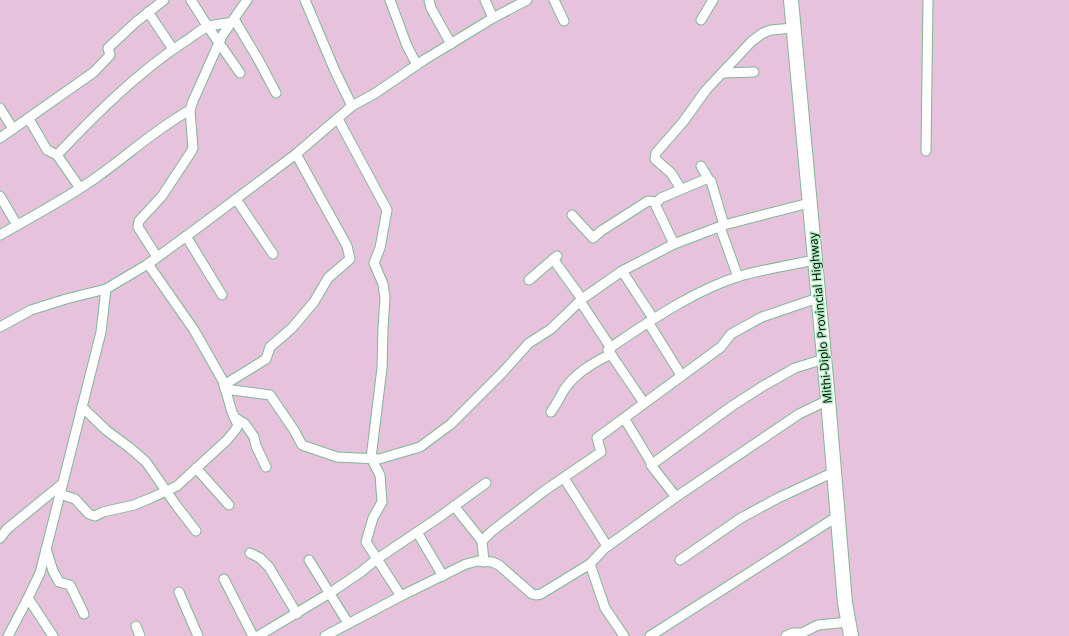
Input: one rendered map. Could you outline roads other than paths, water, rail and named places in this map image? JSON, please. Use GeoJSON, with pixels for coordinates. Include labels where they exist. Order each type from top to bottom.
{"type":"FeatureCollection","features":[{"type":"Feature","properties":{"kind":"main road","name":"Mithi-Diplo Provincial Highway"},"geometry":{"type":"LineString","coordinates":[[791,0],[845,603],[851,636]]}},
{"type":"Feature","properties":{"kind":"street"},"geometry":{"type":"LineString","coordinates":[[0,138],[94,72],[110,55],[108,48],[148,12],[155,3],[164,0]]}},
{"type":"Feature","properties":{"kind":"street"},"geometry":{"type":"LineString","coordinates":[[191,0],[240,73]]}},
{"type":"Feature","properties":{"kind":"street"},"geometry":{"type":"LineString","coordinates":[[157,257],[138,227],[139,221],[162,196],[193,148],[190,110],[193,101],[220,42],[247,0]]}},
{"type":"Feature","properties":{"kind":"street"},"geometry":{"type":"LineString","coordinates":[[305,0],[335,71],[352,106]]}},
{"type":"Feature","properties":{"kind":"street"},"geometry":{"type":"LineString","coordinates":[[390,0],[407,46],[417,65]]}},
{"type":"Feature","properties":{"kind":"street"},"geometry":{"type":"LineString","coordinates":[[429,0],[431,8],[451,44]]}},
{"type":"Feature","properties":{"kind":"street"},"geometry":{"type":"LineString","coordinates":[[485,0],[493,18]]}},
{"type":"Feature","properties":{"kind":"street"},"geometry":{"type":"LineString","coordinates":[[0,327],[31,310],[106,289],[148,264],[296,154],[352,106],[424,60],[493,18],[526,0]]}},
{"type":"Feature","properties":{"kind":"street"},"geometry":{"type":"LineString","coordinates":[[554,0],[564,21]]}},
{"type":"Feature","properties":{"kind":"street"},"geometry":{"type":"LineString","coordinates":[[701,20],[713,0]]}},
{"type":"Feature","properties":{"kind":"street"},"geometry":{"type":"LineString","coordinates":[[926,151],[928,0]]}},
{"type":"Feature","properties":{"kind":"street"},"geometry":{"type":"LineString","coordinates":[[148,12],[173,49]]}},
{"type":"Feature","properties":{"kind":"street"},"geometry":{"type":"LineString","coordinates":[[57,155],[79,131],[108,104],[173,49],[208,27],[233,21]]}},
{"type":"Feature","properties":{"kind":"street"},"geometry":{"type":"LineString","coordinates":[[233,21],[258,59],[276,93]]}},
{"type":"Feature","properties":{"kind":"street"},"geometry":{"type":"LineString","coordinates":[[681,189],[671,173],[655,159],[655,156],[683,122],[706,90],[752,41],[763,33],[771,30],[793,28]]}},
{"type":"Feature","properties":{"kind":"street"},"geometry":{"type":"LineString","coordinates":[[722,73],[754,72]]}},
{"type":"Feature","properties":{"kind":"street"},"geometry":{"type":"LineString","coordinates":[[0,108],[13,129]]}},
{"type":"Feature","properties":{"kind":"street"},"geometry":{"type":"LineString","coordinates":[[0,235],[64,199],[173,119],[190,110]]}},
{"type":"Feature","properties":{"kind":"street"},"geometry":{"type":"LineString","coordinates":[[29,119],[47,150],[57,155],[80,188]]}},
{"type":"Feature","properties":{"kind":"street"},"geometry":{"type":"LineString","coordinates":[[338,119],[387,210],[380,248],[374,263],[383,284],[385,298],[382,368],[371,458],[380,475],[382,502],[373,518],[366,542],[401,596]]}},
{"type":"Feature","properties":{"kind":"street"},"geometry":{"type":"LineString","coordinates":[[225,387],[266,359],[270,347],[292,328],[314,302],[328,278],[350,258],[347,246],[296,154]]}},
{"type":"Feature","properties":{"kind":"street"},"geometry":{"type":"LineString","coordinates":[[701,166],[711,181],[722,226],[738,277]]}},
{"type":"Feature","properties":{"kind":"street"},"geometry":{"type":"LineString","coordinates":[[674,244],[656,206],[657,202],[661,198],[681,189],[706,179],[709,180]]}},
{"type":"Feature","properties":{"kind":"street"},"geometry":{"type":"LineString","coordinates":[[0,196],[17,225]]}},
{"type":"Feature","properties":{"kind":"street"},"geometry":{"type":"LineString","coordinates":[[236,199],[273,254]]}},
{"type":"Feature","properties":{"kind":"street"},"geometry":{"type":"LineString","coordinates":[[572,215],[593,238],[648,200],[657,202]]}},
{"type":"Feature","properties":{"kind":"street"},"geometry":{"type":"LineString","coordinates":[[225,387],[270,395],[294,430],[302,445],[337,456],[380,459],[420,447],[451,424],[502,373],[529,343],[551,329],[581,300],[622,271],[674,244],[722,226],[809,203]]}},
{"type":"Feature","properties":{"kind":"street"},"geometry":{"type":"LineString","coordinates":[[186,236],[222,295]]}},
{"type":"Feature","properties":{"kind":"street"},"geometry":{"type":"LineString","coordinates":[[529,280],[555,258],[644,403]]}},
{"type":"Feature","properties":{"kind":"street"},"geometry":{"type":"LineString","coordinates":[[551,412],[564,390],[576,376],[650,320],[697,294],[738,277],[815,260]]}},
{"type":"Feature","properties":{"kind":"street"},"geometry":{"type":"LineString","coordinates":[[60,494],[75,498],[89,514],[95,516],[103,512],[134,505],[177,486],[227,440],[238,425],[234,417],[223,381],[194,330],[148,264]]}},
{"type":"Feature","properties":{"kind":"street"},"geometry":{"type":"LineString","coordinates":[[622,271],[681,375]]}},
{"type":"Feature","properties":{"kind":"street"},"geometry":{"type":"LineString","coordinates":[[8,636],[40,573],[101,332],[106,289]]}},
{"type":"Feature","properties":{"kind":"street"},"geometry":{"type":"LineString","coordinates":[[482,541],[491,532],[601,452],[597,438],[681,375],[722,347],[731,334],[762,317],[818,298]]}},
{"type":"Feature","properties":{"kind":"street"},"geometry":{"type":"LineString","coordinates":[[652,464],[732,406],[763,386],[795,368],[824,358]]}},
{"type":"Feature","properties":{"kind":"street"},"geometry":{"type":"LineString","coordinates":[[325,636],[466,564],[478,561],[492,562],[498,565],[532,594],[541,594],[590,564],[607,546],[676,497],[799,414],[828,400]]}},
{"type":"Feature","properties":{"kind":"street"},"geometry":{"type":"LineString","coordinates":[[82,407],[106,430],[146,462],[176,506],[196,531]]}},
{"type":"Feature","properties":{"kind":"street"},"geometry":{"type":"LineString","coordinates":[[234,417],[245,424],[254,437],[256,446],[266,468]]}},
{"type":"Feature","properties":{"kind":"street"},"geometry":{"type":"LineString","coordinates":[[624,418],[652,464],[651,465],[676,497]]}},
{"type":"Feature","properties":{"kind":"street"},"geometry":{"type":"LineString","coordinates":[[196,468],[229,505]]}},
{"type":"Feature","properties":{"kind":"street"},"geometry":{"type":"LineString","coordinates":[[680,560],[740,518],[778,498],[834,472]]}},
{"type":"Feature","properties":{"kind":"street"},"geometry":{"type":"LineString","coordinates":[[564,478],[607,546]]}},
{"type":"Feature","properties":{"kind":"street"},"geometry":{"type":"LineString","coordinates":[[258,636],[330,593],[486,483]]}},
{"type":"Feature","properties":{"kind":"street"},"geometry":{"type":"LineString","coordinates":[[0,538],[7,529],[62,484]]}},
{"type":"Feature","properties":{"kind":"street"},"geometry":{"type":"LineString","coordinates":[[454,506],[482,541],[484,562]]}},
{"type":"Feature","properties":{"kind":"street"},"geometry":{"type":"LineString","coordinates":[[650,636],[838,516]]}},
{"type":"Feature","properties":{"kind":"street"},"geometry":{"type":"LineString","coordinates":[[417,532],[443,576]]}},
{"type":"Feature","properties":{"kind":"street"},"geometry":{"type":"LineString","coordinates":[[46,550],[53,571],[60,582],[70,585],[84,614]]}},
{"type":"Feature","properties":{"kind":"street"},"geometry":{"type":"LineString","coordinates":[[250,553],[260,558],[269,567],[297,614]]}},
{"type":"Feature","properties":{"kind":"street"},"geometry":{"type":"LineString","coordinates":[[309,560],[348,623]]}},
{"type":"Feature","properties":{"kind":"street"},"geometry":{"type":"LineString","coordinates":[[590,564],[605,608],[624,636]]}},
{"type":"Feature","properties":{"kind":"street"},"geometry":{"type":"LineString","coordinates":[[224,579],[253,636]]}},
{"type":"Feature","properties":{"kind":"street"},"geometry":{"type":"LineString","coordinates":[[179,592],[198,636]]}},
{"type":"Feature","properties":{"kind":"street"},"geometry":{"type":"LineString","coordinates":[[28,598],[53,636]]}},
{"type":"Feature","properties":{"kind":"street"},"geometry":{"type":"LineString","coordinates":[[786,636],[793,633],[802,633],[818,625],[849,622]]}},
{"type":"Feature","properties":{"kind":"street"},"geometry":{"type":"LineString","coordinates":[[136,626],[140,636]]}}]}
